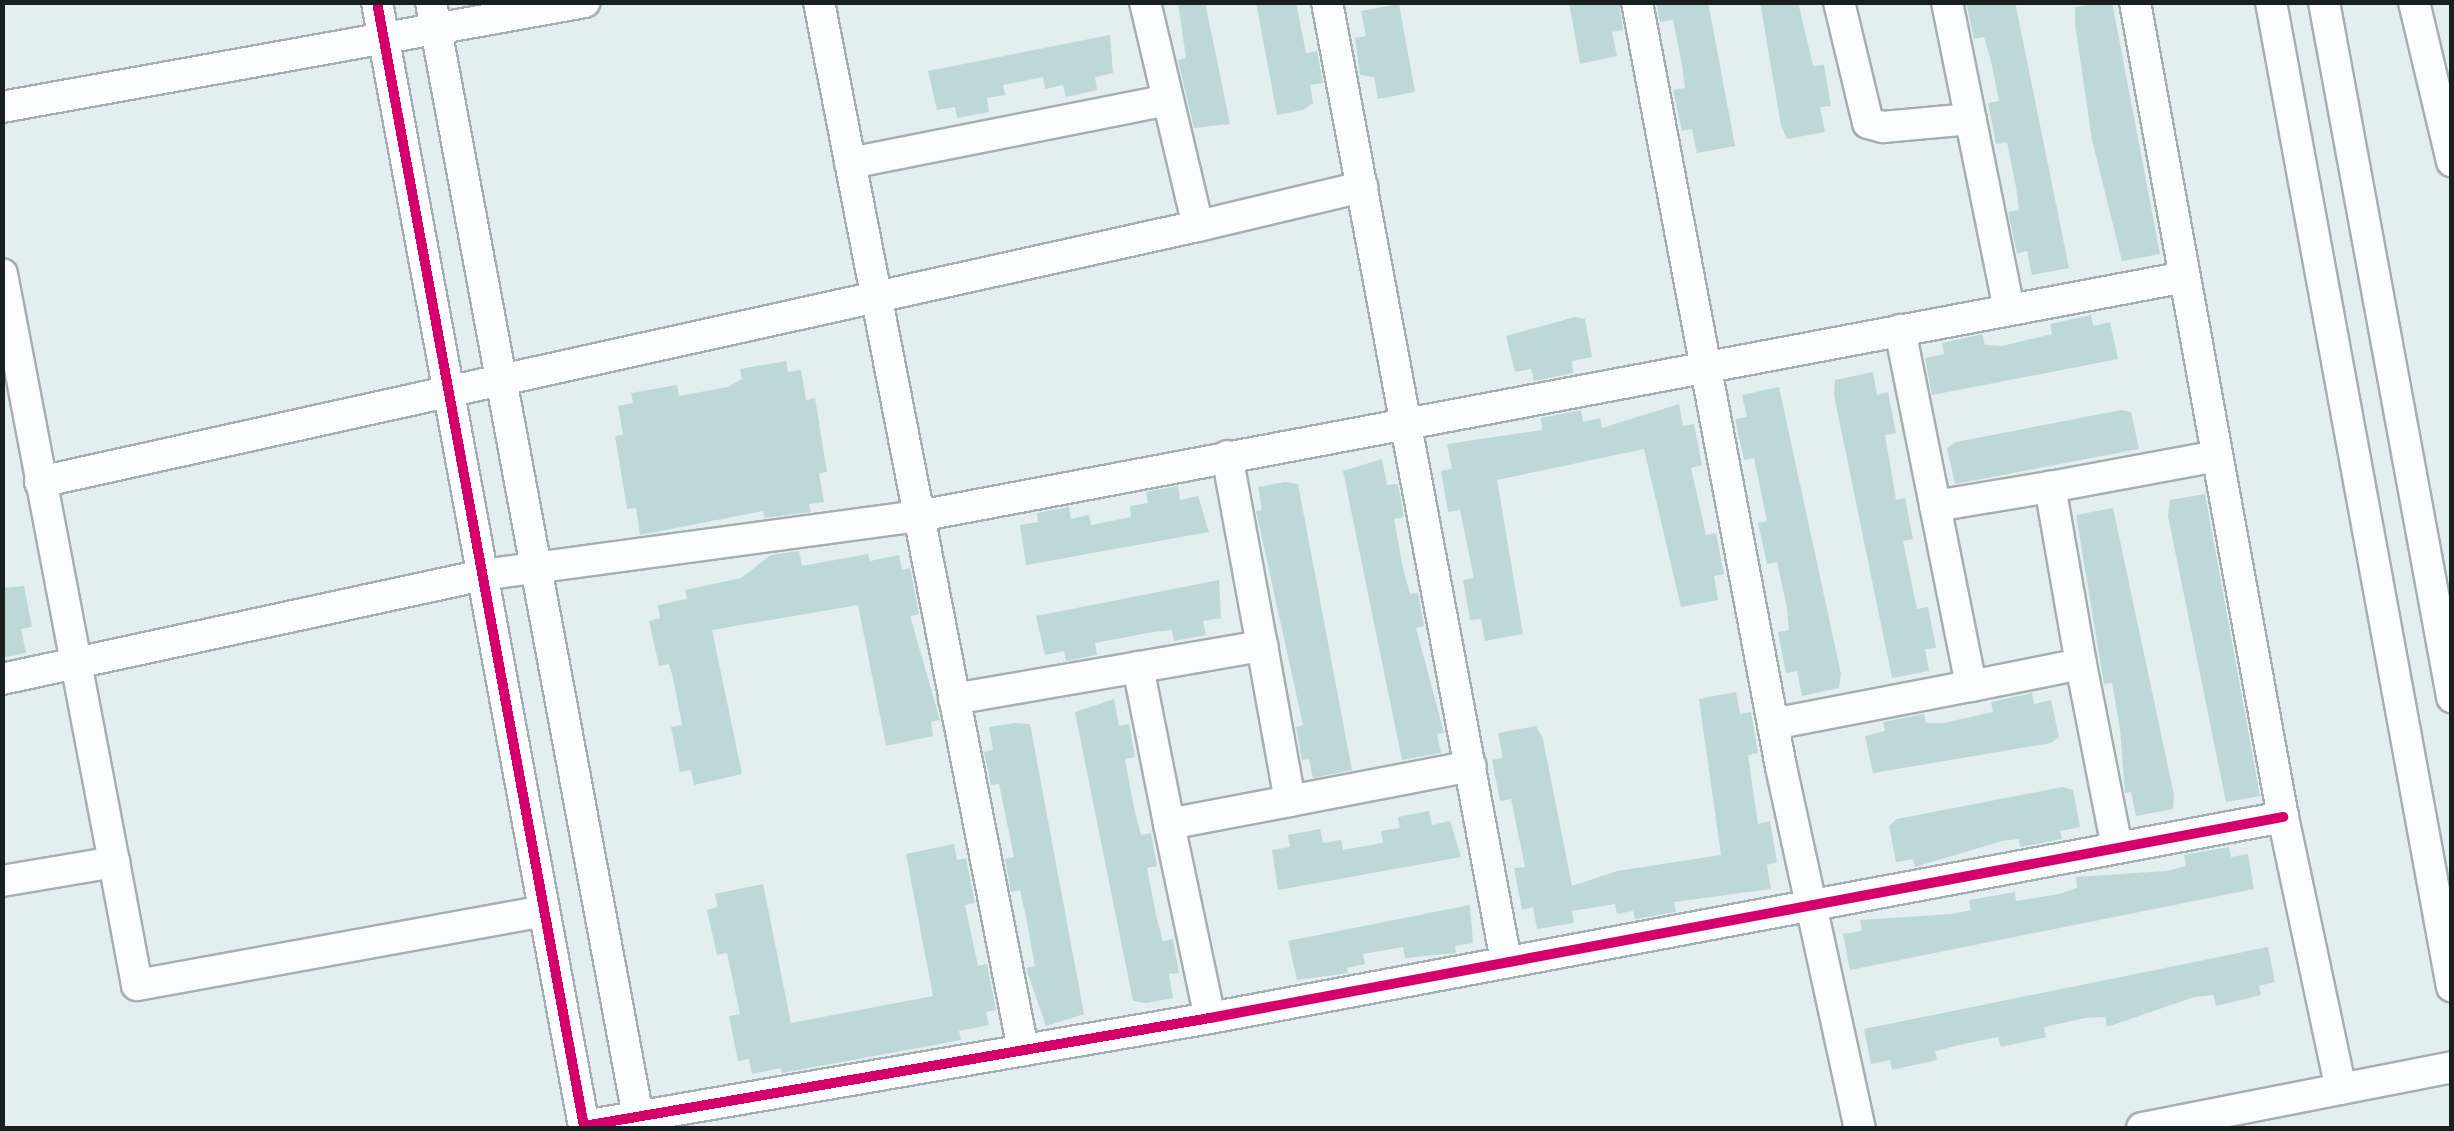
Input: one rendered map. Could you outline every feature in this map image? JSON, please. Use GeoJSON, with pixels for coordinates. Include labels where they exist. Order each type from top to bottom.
{"type":"FeatureCollection","features":[{"type":"Feature","properties":{"kind":"street"},"geometry":{"type":"LineString","coordinates":[[377,2],[584,1126],[1210,1018],[2282,816]]}},
{"type":"Feature","properties":{"kind":"street"},"geometry":{"type":"LineString","coordinates":[[2,106],[384,37],[434,15],[585,2]]}},
{"type":"Feature","properties":{"kind":"street"},"geometry":{"type":"LineString","coordinates":[[820,2],[1023,1050]]}},
{"type":"Feature","properties":{"kind":"street"},"geometry":{"type":"LineString","coordinates":[[1144,2],[1163,101],[1198,226]]}},
{"type":"Feature","properties":{"kind":"street"},"geometry":{"type":"LineString","coordinates":[[1327,2],[1506,962]]}},
{"type":"Feature","properties":{"kind":"street"},"geometry":{"type":"LineString","coordinates":[[1637,2],[1773,724],[1860,1128]]}},
{"type":"Feature","properties":{"kind":"street"},"geometry":{"type":"LineString","coordinates":[[1838,2],[1868,122],[1884,127],[1971,119]]}},
{"type":"Feature","properties":{"kind":"street"},"geometry":{"type":"LineString","coordinates":[[1948,2],[2008,310]]}},
{"type":"Feature","properties":{"kind":"street"},"geometry":{"type":"LineString","coordinates":[[2135,2],[2282,816],[2341,1089]]}},
{"type":"Feature","properties":{"kind":"street"},"geometry":{"type":"LineString","coordinates":[[2271,2],[2452,987]]}},
{"type":"Feature","properties":{"kind":"street"},"geometry":{"type":"LineString","coordinates":[[2324,2],[2452,697]]}},
{"type":"Feature","properties":{"kind":"street"},"geometry":{"type":"LineString","coordinates":[[2414,2],[2452,162]]}},
{"type":"Feature","properties":{"kind":"street"},"geometry":{"type":"LineString","coordinates":[[434,15],[638,1117]]}},
{"type":"Feature","properties":{"kind":"street"},"geometry":{"type":"LineString","coordinates":[[850,163],[1163,101]]}},
{"type":"Feature","properties":{"kind":"street"},"geometry":{"type":"LineString","coordinates":[[40,482],[877,299],[1362,187]]}},
{"type":"Feature","properties":{"kind":"street"},"geometry":{"type":"LineString","coordinates":[[2,274],[137,985],[543,911]]}},
{"type":"Feature","properties":{"kind":"street"},"geometry":{"type":"LineString","coordinates":[[2,679],[482,575],[919,516],[2185,277]]}},
{"type":"Feature","properties":{"kind":"street"},"geometry":{"type":"LineString","coordinates":[[1900,330],[1971,686]]}},
{"type":"Feature","properties":{"kind":"street"},"geometry":{"type":"LineString","coordinates":[[1227,456],[1290,802]]}},
{"type":"Feature","properties":{"kind":"street"},"geometry":{"type":"LineString","coordinates":[[1935,506],[2217,456]]}},
{"type":"Feature","properties":{"kind":"street"},"geometry":{"type":"LineString","coordinates":[[2050,487],[2117,848]]}},
{"type":"Feature","properties":{"kind":"street"},"geometry":{"type":"LineString","coordinates":[[954,699],[1262,646]]}},
{"type":"Feature","properties":{"kind":"street"},"geometry":{"type":"LineString","coordinates":[[1773,724],[2081,664]]}},
{"type":"Feature","properties":{"kind":"street"},"geometry":{"type":"LineString","coordinates":[[1138,667],[1210,1018]]}},
{"type":"Feature","properties":{"kind":"street"},"geometry":{"type":"LineString","coordinates":[[1169,824],[1470,766]]}},
{"type":"Feature","properties":{"kind":"street"},"geometry":{"type":"LineString","coordinates":[[2,881],[114,862]]}},
{"type":"Feature","properties":{"kind":"street"},"geometry":{"type":"LineString","coordinates":[[2142,1128],[2452,1067]]}},
{"type":"Feature","properties":{"kind":"building"},"geometry":{"type":"Polygon","coordinates":[[[1178,2],[1205,2],[1230,124],[1194,128],[1178,60],[1186,58],[1178,2]]]}},
{"type":"Feature","properties":{"kind":"building"},"geometry":{"type":"Polygon","coordinates":[[[1256,2],[1296,2],[1306,53],[1317,51],[1323,83],[1310,85],[1313,103],[1303,110],[1277,115],[1256,2]]]}},
{"type":"Feature","properties":{"kind":"building"},"geometry":{"type":"Polygon","coordinates":[[[1569,2],[1619,2],[1623,30],[1612,32],[1617,56],[1580,64],[1569,2]]]}},
{"type":"Feature","properties":{"kind":"building"},"geometry":{"type":"Polygon","coordinates":[[[1656,2],[1708,2],[1735,146],[1697,153],[1692,129],[1682,131],[1673,90],[1685,88],[1673,20],[1660,22],[1656,2]]]}},
{"type":"Feature","properties":{"kind":"building"},"geometry":{"type":"Polygon","coordinates":[[[1760,2],[1798,2],[1813,66],[1824,65],[1831,106],[1820,107],[1825,132],[1787,139],[1781,126],[1760,2]]]}},
{"type":"Feature","properties":{"kind":"building"},"geometry":{"type":"Polygon","coordinates":[[[1966,2],[2015,2],[2069,268],[2032,275],[2027,251],[2017,253],[2008,212],[2019,210],[2016,187],[2007,142],[1996,144],[1988,103],[1999,101],[1991,61],[1984,37],[1974,39],[1966,2]]]}},
{"type":"Feature","properties":{"kind":"building"},"geometry":{"type":"Polygon","coordinates":[[[2112,2],[2160,254],[2122,261],[2092,140],[2075,24],[2075,7],[2112,2]]]}},
{"type":"Feature","properties":{"kind":"building"},"geometry":{"type":"Polygon","coordinates":[[[1399,4],[1415,92],[1378,99],[1374,77],[1360,75],[1355,38],[1366,36],[1361,11],[1399,4]]]}},
{"type":"Feature","properties":{"kind":"building"},"geometry":{"type":"Polygon","coordinates":[[[1110,35],[1113,73],[1095,77],[1097,90],[1066,97],[1063,85],[1045,89],[1043,77],[1003,85],[1005,95],[987,98],[989,112],[957,118],[955,107],[937,110],[928,71],[1110,35]]]}},
{"type":"Feature","properties":{"kind":"building"},"geometry":{"type":"Polygon","coordinates":[[[2091,315],[2093,326],[2110,322],[2118,359],[1932,395],[1925,358],[1944,354],[1942,343],[1982,334],[1985,345],[2002,346],[2052,334],[2050,324],[2091,315]]]}},
{"type":"Feature","properties":{"kind":"building"},"geometry":{"type":"Polygon","coordinates":[[[1575,317],[1585,319],[1592,357],[1572,361],[1573,373],[1534,381],[1531,369],[1515,372],[1506,336],[1575,317]]]}},
{"type":"Feature","properties":{"kind":"building"},"geometry":{"type":"Polygon","coordinates":[[[786,361],[788,372],[801,370],[806,400],[815,398],[827,472],[819,473],[824,502],[809,504],[811,512],[764,518],[763,511],[640,535],[636,508],[627,509],[615,436],[623,435],[618,406],[633,403],[631,393],[677,385],[679,396],[728,387],[742,379],[740,369],[786,361]]]}},
{"type":"Feature","properties":{"kind":"building"},"geometry":{"type":"Polygon","coordinates":[[[1873,372],[1877,395],[1888,392],[1896,433],[1885,435],[1896,500],[1905,498],[1913,539],[1903,541],[1917,609],[1928,607],[1936,648],[1925,649],[1929,671],[1892,678],[1834,395],[1835,380],[1873,372]]]}},
{"type":"Feature","properties":{"kind":"building"},"geometry":{"type":"Polygon","coordinates":[[[1779,387],[1841,674],[1839,688],[1802,696],[1797,671],[1786,673],[1778,632],[1789,630],[1787,608],[1777,562],[1767,564],[1758,523],[1767,521],[1754,458],[1744,460],[1735,419],[1747,417],[1742,395],[1779,387]]]}},
{"type":"Feature","properties":{"kind":"building"},"geometry":{"type":"Polygon","coordinates":[[[1679,404],[1683,426],[1694,424],[1702,465],[1691,468],[1706,535],[1716,533],[1724,574],[1714,576],[1718,600],[1681,607],[1644,449],[1497,480],[1523,634],[1485,641],[1481,619],[1470,620],[1463,580],[1474,578],[1460,510],[1448,512],[1441,471],[1452,469],[1447,444],[1542,430],[1541,418],[1581,410],[1583,422],[1600,418],[1602,428],[1679,404]]]}},
{"type":"Feature","properties":{"kind":"building"},"geometry":{"type":"Polygon","coordinates":[[[2122,410],[2131,412],[2139,449],[1955,484],[1947,448],[1956,442],[2122,410]]]}},
{"type":"Feature","properties":{"kind":"building"},"geometry":{"type":"Polygon","coordinates":[[[1382,459],[1387,485],[1398,484],[1404,517],[1394,519],[1403,568],[1410,594],[1418,593],[1424,626],[1416,628],[1444,733],[1437,734],[1441,753],[1402,760],[1343,471],[1382,459]]]}},
{"type":"Feature","properties":{"kind":"building"},"geometry":{"type":"Polygon","coordinates":[[[1298,484],[1352,770],[1313,778],[1309,759],[1302,760],[1296,727],[1303,725],[1256,511],[1262,510],[1258,487],[1298,484]]]}},
{"type":"Feature","properties":{"kind":"building"},"geometry":{"type":"Polygon","coordinates":[[[1178,486],[1180,500],[1198,496],[1209,532],[1026,565],[1020,525],[1038,522],[1037,513],[1069,507],[1071,519],[1089,515],[1091,525],[1131,517],[1130,506],[1148,503],[1146,492],[1178,486]]]}},
{"type":"Feature","properties":{"kind":"building"},"geometry":{"type":"Polygon","coordinates":[[[2205,494],[2260,796],[2226,802],[2168,516],[2170,500],[2205,494]]]}},
{"type":"Feature","properties":{"kind":"building"},"geometry":{"type":"Polygon","coordinates":[[[2113,508],[2174,795],[2173,809],[2136,816],[2131,792],[2125,793],[2112,683],[2104,684],[2076,515],[2113,508]]]}},
{"type":"Feature","properties":{"kind":"building"},"geometry":{"type":"Polygon","coordinates":[[[799,551],[802,566],[868,554],[870,561],[899,555],[902,570],[910,568],[919,614],[910,616],[940,720],[931,722],[933,736],[886,746],[858,605],[712,630],[742,774],[694,785],[691,770],[680,772],[671,727],[682,725],[673,678],[669,664],[659,666],[649,621],[660,618],[658,605],[687,599],[685,590],[741,578],[771,555],[799,551]]]}},
{"type":"Feature","properties":{"kind":"building"},"geometry":{"type":"Polygon","coordinates":[[[1219,580],[1221,618],[1203,621],[1206,635],[1174,641],[1172,630],[1153,632],[1095,643],[1097,655],[1066,661],[1064,651],[1045,655],[1036,616],[1219,580]]]}},
{"type":"Feature","properties":{"kind":"building"},"geometry":{"type":"Polygon","coordinates":[[[24,586],[32,627],[21,629],[26,653],[2,658],[2,588],[24,586]]]}},
{"type":"Feature","properties":{"kind":"building"},"geometry":{"type":"Polygon","coordinates":[[[1736,692],[1740,714],[1751,712],[1758,753],[1748,755],[1758,824],[1770,821],[1777,862],[1767,865],[1771,889],[1674,902],[1676,912],[1635,919],[1633,911],[1617,914],[1615,904],[1572,911],[1574,923],[1537,929],[1533,907],[1522,910],[1514,868],[1525,867],[1511,799],[1500,801],[1492,760],[1503,758],[1498,733],[1536,726],[1543,739],[1572,886],[1617,871],[1721,855],[1699,699],[1736,692]]]}},
{"type":"Feature","properties":{"kind":"building"},"geometry":{"type":"Polygon","coordinates":[[[2032,693],[2034,704],[2051,700],[2059,737],[2051,743],[1873,773],[1865,736],[1885,731],[1883,722],[1924,714],[1926,723],[1943,723],[1993,712],[1991,702],[2032,693]]]}},
{"type":"Feature","properties":{"kind":"building"},"geometry":{"type":"Polygon","coordinates":[[[1114,699],[1119,726],[1129,724],[1135,757],[1125,759],[1141,835],[1151,833],[1157,866],[1147,868],[1156,915],[1163,941],[1173,939],[1179,973],[1169,974],[1173,998],[1147,1003],[1133,1001],[1075,712],[1114,699]]]}},
{"type":"Feature","properties":{"kind":"building"},"geometry":{"type":"Polygon","coordinates":[[[1030,724],[1084,1014],[1046,1026],[1026,968],[1035,966],[1020,890],[1011,892],[1005,859],[1014,857],[999,784],[991,785],[984,752],[993,750],[989,727],[1030,724]]]}},
{"type":"Feature","properties":{"kind":"building"},"geometry":{"type":"Polygon","coordinates":[[[2063,787],[2073,790],[2080,827],[2060,831],[2062,839],[2020,847],[2019,839],[2002,841],[1915,867],[1913,859],[1896,862],[1889,826],[1897,819],[2063,787]]]}},
{"type":"Feature","properties":{"kind":"building"},"geometry":{"type":"Polygon","coordinates":[[[1429,811],[1432,825],[1450,821],[1461,857],[1278,890],[1272,850],[1290,847],[1288,835],[1320,829],[1323,843],[1341,840],[1343,850],[1383,843],[1381,831],[1400,828],[1398,817],[1429,811]]]}},
{"type":"Feature","properties":{"kind":"building"},"geometry":{"type":"Polygon","coordinates":[[[954,844],[957,860],[966,858],[975,903],[965,905],[978,966],[987,964],[996,1010],[986,1012],[989,1025],[959,1031],[961,1040],[782,1073],[781,1068],[752,1074],[749,1059],[738,1061],[729,1016],[740,1014],[727,953],[717,955],[707,910],[718,907],[715,894],[763,884],[791,1023],[933,996],[906,854],[954,844]]]}},
{"type":"Feature","properties":{"kind":"building"},"geometry":{"type":"Polygon","coordinates":[[[2229,847],[2231,857],[2248,854],[2254,889],[1850,970],[1843,934],[1862,931],[1860,920],[1952,914],[1971,910],[1969,900],[2015,892],[2016,901],[2059,894],[2077,888],[2076,877],[2167,871],[2186,866],[2184,855],[2229,847]]]}},
{"type":"Feature","properties":{"kind":"building"},"geometry":{"type":"Polygon","coordinates":[[[1470,905],[1473,943],[1455,946],[1456,953],[1405,958],[1403,947],[1363,954],[1365,964],[1347,968],[1348,973],[1297,980],[1288,941],[1470,905]]]}},
{"type":"Feature","properties":{"kind":"building"},"geometry":{"type":"Polygon","coordinates":[[[2268,947],[2275,982],[2259,986],[2261,995],[2216,1006],[2213,995],[2194,997],[2107,1027],[2105,1017],[2085,1018],[2044,1027],[2046,1037],[2001,1047],[1998,1037],[1935,1051],[1937,1060],[1892,1070],[1890,1060],[1871,1064],[1864,1029],[2268,947]]]}},
{"type":"Feature","properties":{"kind":"cycle path"},"geometry":{"type":"LineString","coordinates":[[377,2],[584,1126],[1210,1018],[2283,817]]}}]}
